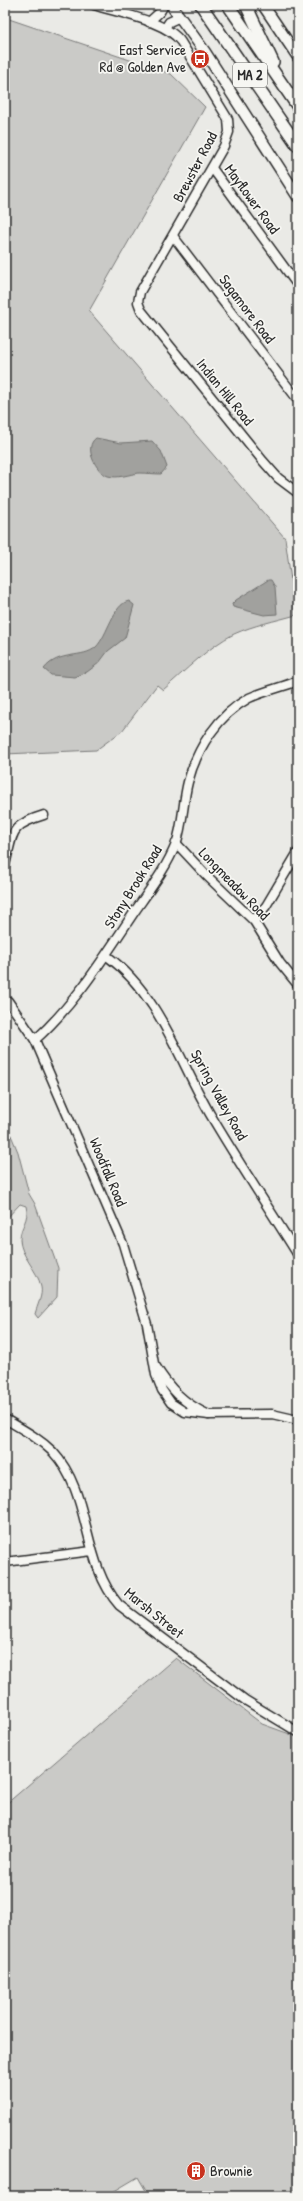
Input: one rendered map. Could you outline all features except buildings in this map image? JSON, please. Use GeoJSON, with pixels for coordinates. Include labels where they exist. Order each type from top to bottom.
{"type":"FeatureCollection","features":[{"type":"Feature","properties":{"kind":"highway","name":"MA 2"},"geometry":{"type":"LineString","coordinates":[[201,5],[298,146]]}},
{"type":"Feature","properties":{"kind":"highway","name":"MA 2"},"geometry":{"type":"LineString","coordinates":[[228,5],[298,107]]}},
{"type":"Feature","properties":{"kind":"highway"},"geometry":{"type":"LineString","coordinates":[[246,5],[285,87]]}},
{"type":"Feature","properties":{"kind":"main road"},"geometry":{"type":"LineString","coordinates":[[171,5],[208,57],[298,197]]}},
{"type":"Feature","properties":{"kind":"main road"},"geometry":{"type":"LineString","coordinates":[[263,5],[298,57]]}},
{"type":"Feature","properties":{"kind":"street"},"geometry":{"type":"LineString","coordinates":[[94,5],[165,28],[169,22],[180,17]]}},
{"type":"Feature","properties":{"kind":"street"},"geometry":{"type":"LineString","coordinates":[[149,22],[160,12],[164,5]]}},
{"type":"Feature","properties":{"kind":"street","name":"Brewster Road"},"geometry":{"type":"LineString","coordinates":[[138,302],[140,292],[174,236],[227,139],[229,122],[181,42],[174,34],[165,28]]}},
{"type":"Feature","properties":{"kind":"street","name":"Mayflower Road"},"geometry":{"type":"LineString","coordinates":[[212,168],[298,286]]}},
{"type":"Feature","properties":{"kind":"street","name":"Sagamore Road"},"geometry":{"type":"LineString","coordinates":[[174,236],[298,400]]}},
{"type":"Feature","properties":{"kind":"street","name":"Indian Hill Road"},"geometry":{"type":"LineString","coordinates":[[138,302],[141,310],[239,433],[278,478],[298,493]]}},
{"type":"Feature","properties":{"kind":"street","name":"Stony Brook Road"},"geometry":{"type":"LineString","coordinates":[[35,1040],[63,1012],[107,956],[157,879],[176,843],[192,768],[198,754],[219,722],[238,705],[262,693],[298,681]]}},
{"type":"Feature","properties":{"kind":"street"},"geometry":{"type":"LineString","coordinates":[[5,865],[10,840],[19,825],[44,815]]}},
{"type":"Feature","properties":{"kind":"street","name":"Longmeadow Road"},"geometry":{"type":"LineString","coordinates":[[176,843],[206,876],[254,920],[280,963],[298,985]]}},
{"type":"Feature","properties":{"kind":"street"},"geometry":{"type":"LineString","coordinates":[[254,920],[266,906],[298,852]]}},
{"type":"Feature","properties":{"kind":"street","name":"Spring Valley Road"},"geometry":{"type":"LineString","coordinates":[[107,956],[118,964],[137,984],[157,1012],[210,1114],[298,1255]]}},
{"type":"Feature","properties":{"kind":"street","name":"Woodfall Road"},"geometry":{"type":"LineString","coordinates":[[8,1001],[35,1040],[123,1244],[147,1324],[159,1385],[172,1403],[185,1412],[209,1415],[272,1414],[298,1420]]}},
{"type":"Feature","properties":{"kind":"street","name":"Marsh Street"},"geometry":{"type":"LineString","coordinates":[[5,1419],[40,1441],[54,1453],[67,1470],[75,1489],[92,1551],[105,1585],[126,1611],[245,1700],[298,1732]]}},
{"type":"Feature","properties":{"kind":"street"},"geometry":{"type":"LineString","coordinates":[[5,1562],[92,1551]]}},
{"type":"Feature","properties":{"kind":"shaded area"},"geometry":{"type":"Polygon","coordinates":[[[9,19],[171,74],[205,107],[89,311],[285,538],[296,615],[242,631],[224,639],[197,660],[163,690],[157,685],[122,731],[96,750],[5,754],[5,20],[9,19]]]}},
{"type":"Feature","properties":{"kind":"shaded area"},"geometry":{"type":"Polygon","coordinates":[[[96,438],[121,443],[152,441],[161,451],[167,467],[161,474],[139,473],[120,477],[108,476],[99,470],[91,453],[92,442],[96,438]]]}},
{"type":"Feature","properties":{"kind":"shaded area"},"geometry":{"type":"Polygon","coordinates":[[[268,580],[271,580],[275,587],[277,614],[264,615],[233,607],[232,604],[236,600],[268,580]]]}},
{"type":"Feature","properties":{"kind":"shaded area"},"geometry":{"type":"Polygon","coordinates":[[[129,601],[134,605],[125,638],[108,651],[99,663],[87,672],[75,677],[51,675],[44,669],[57,659],[91,651],[96,647],[119,608],[123,603],[129,601]]]}},
{"type":"Feature","properties":{"kind":"shaded area"},"geometry":{"type":"Polygon","coordinates":[[[5,1121],[18,1152],[29,1194],[35,1204],[58,1268],[57,1297],[38,1318],[35,1314],[41,1297],[41,1287],[23,1251],[20,1239],[20,1234],[27,1215],[26,1206],[20,1204],[5,1220],[5,1121]]]}},
{"type":"Feature","properties":{"kind":"shaded area"},"geometry":{"type":"Polygon","coordinates":[[[176,1658],[262,1724],[298,1737],[298,2196],[149,2196],[138,2177],[106,2196],[5,2196],[5,1805],[176,1658]]]}},
{"type":"Feature","properties":{"kind":"place","name":"East Service Rd @ Golden Ave"},"geometry":{"type":"Point","coordinates":[200,59]}},
{"type":"Feature","properties":{"kind":"place","name":"Brownie"},"geometry":{"type":"Point","coordinates":[196,2171]}}]}
